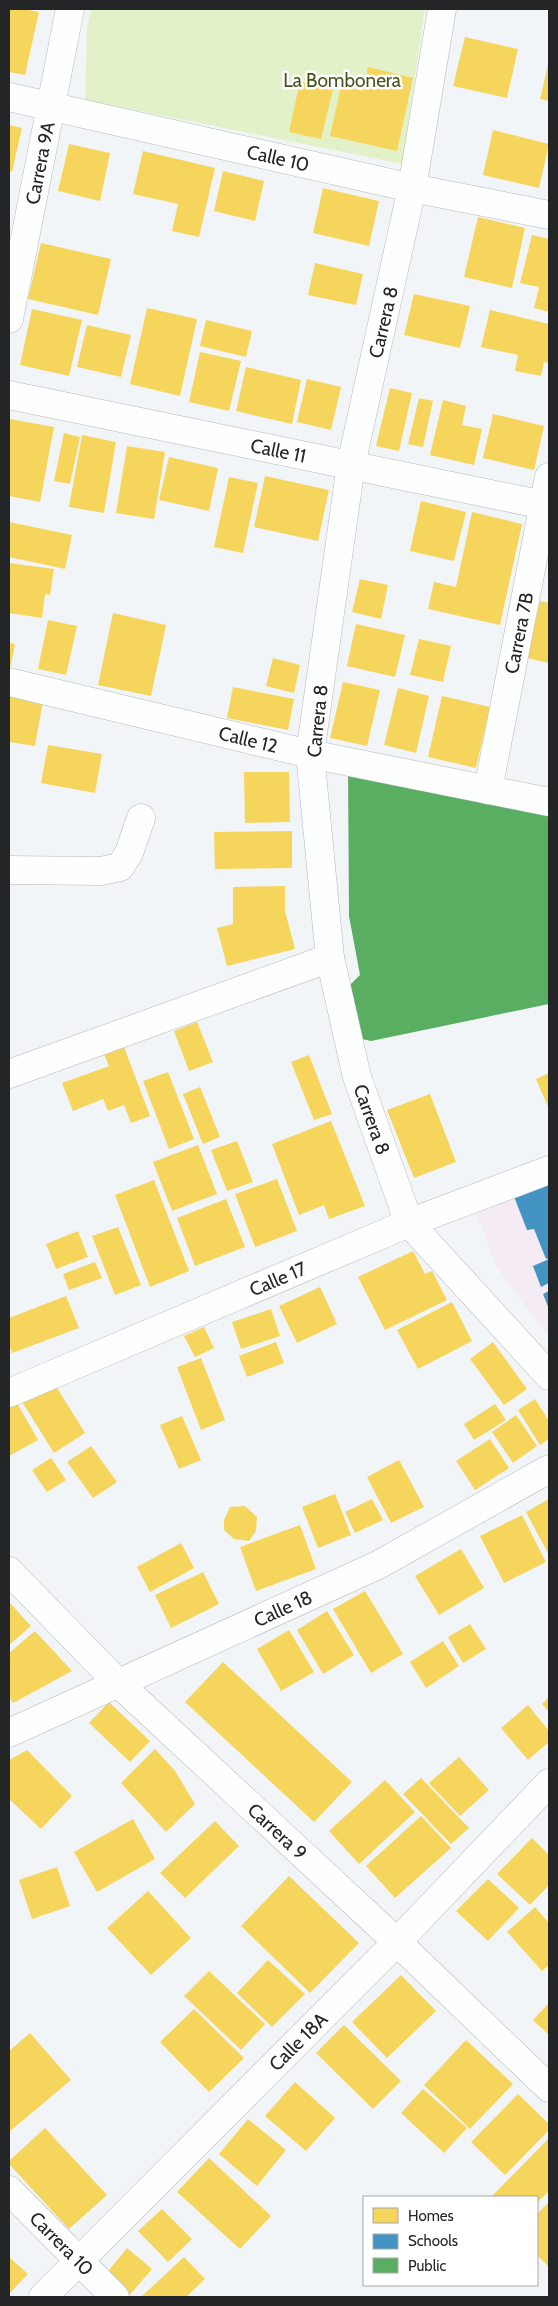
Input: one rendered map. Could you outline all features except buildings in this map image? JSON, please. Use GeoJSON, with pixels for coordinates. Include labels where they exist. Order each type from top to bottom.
{"type":"FeatureCollection","features":[{"type":"Feature","properties":{"kind":"street","name":"Carrera 9A"},"geometry":{"type":"LineString","coordinates":[[9,319],[70,9]]}},
{"type":"Feature","properties":{"kind":"street","name":"Carrera 8"},"geometry":{"type":"LineString","coordinates":[[442,9],[412,188],[351,465],[310,754],[330,958],[357,1077],[409,1223],[549,1376]]}},
{"type":"Feature","properties":{"kind":"street","name":"Calle 10"},"geometry":{"type":"LineString","coordinates":[[9,97],[412,188],[549,215]]}},
{"type":"Feature","properties":{"kind":"street","name":"Calle 11"},"geometry":{"type":"LineString","coordinates":[[9,395],[546,506]]}},
{"type":"Feature","properties":{"kind":"street","name":"Carrera 7B"},"geometry":{"type":"LineString","coordinates":[[488,790],[546,506],[549,477]]}},
{"type":"Feature","properties":{"kind":"street","name":"Calle 12"},"geometry":{"type":"LineString","coordinates":[[9,682],[310,754],[549,802]]}},
{"type":"Feature","properties":{"kind":"street"},"geometry":{"type":"LineString","coordinates":[[9,870],[102,871],[120,867],[129,853],[141,818]]}},
{"type":"Feature","properties":{"kind":"street"},"geometry":{"type":"LineString","coordinates":[[9,1074],[330,958]]}},
{"type":"Feature","properties":{"kind":"street","name":"Calle 17"},"geometry":{"type":"LineString","coordinates":[[9,1393],[409,1223],[549,1170]]}},
{"type":"Feature","properties":{"kind":"street","name":"Calle 18"},"geometry":{"type":"LineString","coordinates":[[9,1733],[117,1682],[378,1565],[549,1469]]}},
{"type":"Feature","properties":{"kind":"street","name":"Carrera 9"},"geometry":{"type":"LineString","coordinates":[[9,1571],[117,1682],[397,1942],[549,2088]]}},
{"type":"Feature","properties":{"kind":"street","name":"Calle 18A"},"geometry":{"type":"LineString","coordinates":[[43,2297],[397,1942],[549,1783]]}},
{"type":"Feature","properties":{"kind":"street","name":"Carrera 10"},"geometry":{"type":"LineString","coordinates":[[9,2190],[115,2297]]}},
{"type":"Feature","properties":{"kind":"shaded area"},"geometry":{"type":"Polygon","coordinates":[[[549,1182],[549,1334],[539,1325],[496,1266],[476,1212],[549,1182]]]}},
{"type":"Feature","properties":{"kind":"green space","name":"La Bombonera"},"geometry":{"type":"Polygon","coordinates":[[[91,9],[425,9],[402,164],[85,100],[87,27],[91,9]]]}}]}
